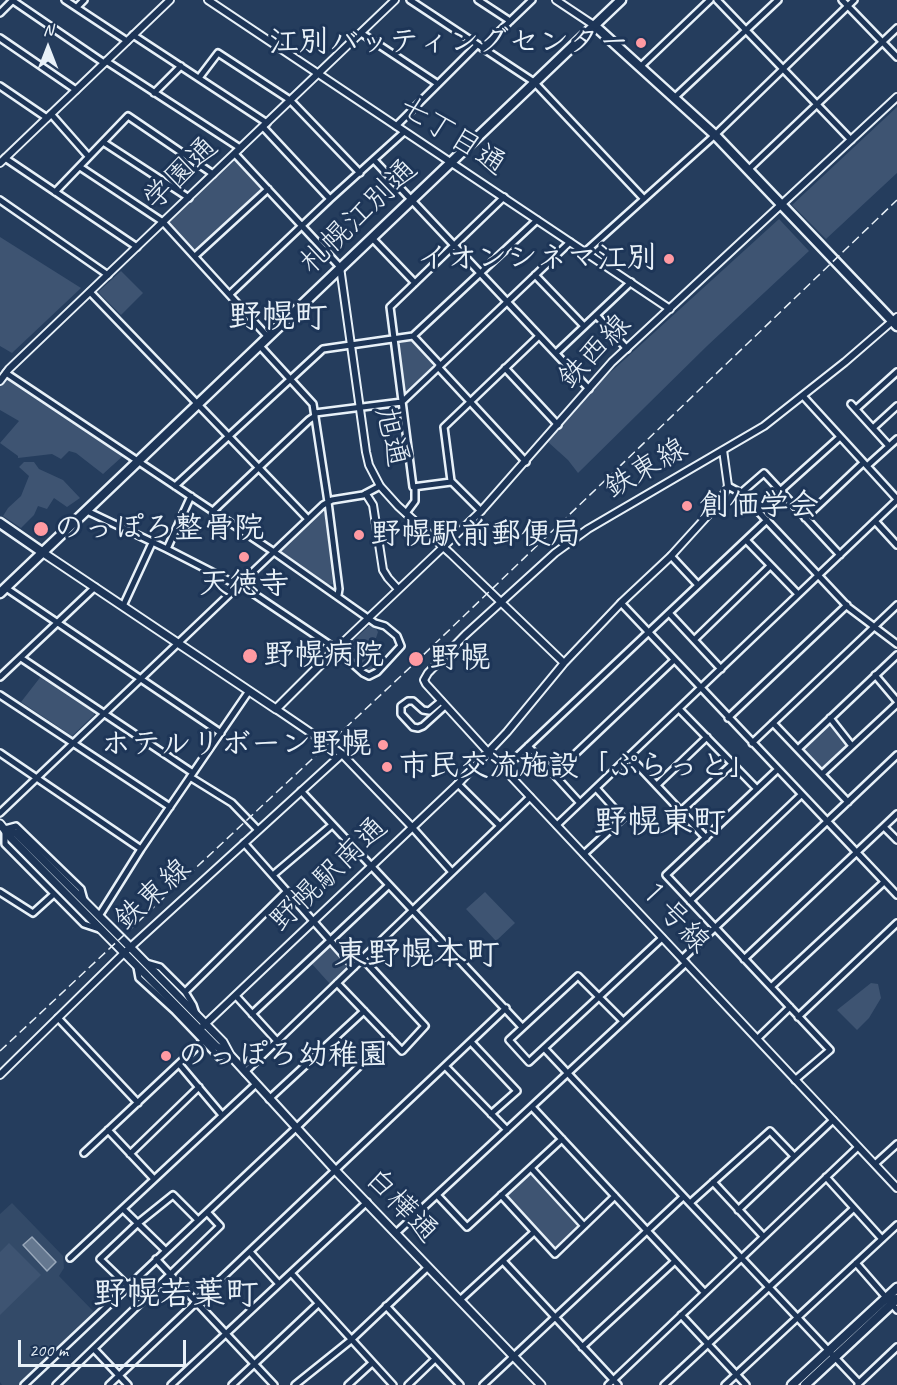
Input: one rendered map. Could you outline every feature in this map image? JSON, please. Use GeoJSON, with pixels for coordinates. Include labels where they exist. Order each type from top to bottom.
{"type":"FeatureCollection","features":[{"type":"Feature","properties":{"kind":"main road","name":"札幌江別通"},"geometry":{"type":"LineString","coordinates":[[3,591],[621,0]]}},
{"type":"Feature","properties":{"kind":"main road"},"geometry":{"type":"LineString","coordinates":[[595,26],[715,135],[895,321]]}},
{"type":"Feature","properties":{"kind":"main road"},"geometry":{"type":"LineString","coordinates":[[0,523],[276,709],[336,649]]}},
{"type":"Feature","properties":{"kind":"main road","name":"白樺通"},"geometry":{"type":"LineString","coordinates":[[2,826],[16,833],[99,916],[127,950],[137,967],[203,1027]]}},
{"type":"Feature","properties":{"kind":"main road","name":"白樺通"},"geometry":{"type":"LineString","coordinates":[[2,826],[101,930],[145,962],[196,1014],[216,1046],[230,1055],[336,1171],[541,1385]]}},
{"type":"Feature","properties":{"kind":"main road"},"geometry":{"type":"LineString","coordinates":[[792,1385],[893,1303],[897,1288]]}},
{"type":"Feature","properties":{"kind":"main road"},"geometry":{"type":"LineString","coordinates":[[805,1385],[832,1354]]}},
{"type":"Feature","properties":{"kind":"street"},"geometry":{"type":"LineString","coordinates":[[0,13],[13,0],[240,148]]}},
{"type":"Feature","properties":{"kind":"street"},"geometry":{"type":"LineString","coordinates":[[65,0],[127,41]]}},
{"type":"Feature","properties":{"kind":"street"},"geometry":{"type":"LineString","coordinates":[[77,7],[84,0]]}},
{"type":"Feature","properties":{"kind":"street"},"geometry":{"type":"LineString","coordinates":[[137,247],[55,192],[2,160],[170,0]]}},
{"type":"Feature","properties":{"kind":"street","name":"七丁目通"},"geometry":{"type":"LineString","coordinates":[[208,0],[670,309]]}},
{"type":"Feature","properties":{"kind":"street","name":"学園通"},"geometry":{"type":"LineString","coordinates":[[0,381],[395,0]]}},
{"type":"Feature","properties":{"kind":"street"},"geometry":{"type":"LineString","coordinates":[[410,0],[534,82],[644,199]]}},
{"type":"Feature","properties":{"kind":"street"},"geometry":{"type":"LineString","coordinates":[[478,0],[510,21]]}},
{"type":"Feature","properties":{"kind":"street"},"geometry":{"type":"LineString","coordinates":[[396,126],[438,84],[532,0]]}},
{"type":"Feature","properties":{"kind":"street"},"geometry":{"type":"LineString","coordinates":[[556,0],[595,26]]}},
{"type":"Feature","properties":{"kind":"street"},"geometry":{"type":"LineString","coordinates":[[640,67],[710,0]]}},
{"type":"Feature","properties":{"kind":"street"},"geometry":{"type":"LineString","coordinates":[[717,0],[851,140]]}},
{"type":"Feature","properties":{"kind":"street"},"geometry":{"type":"LineString","coordinates":[[674,98],[778,0]]}},
{"type":"Feature","properties":{"kind":"street"},"geometry":{"type":"LineString","coordinates":[[842,0],[897,57]]}},
{"type":"Feature","properties":{"kind":"street"},"geometry":{"type":"LineString","coordinates":[[585,252],[715,135],[854,0]]}},
{"type":"Feature","properties":{"kind":"street"},"geometry":{"type":"LineString","coordinates":[[748,170],[897,28]]}},
{"type":"Feature","properties":{"kind":"street"},"geometry":{"type":"LineString","coordinates":[[361,33],[438,84]]}},
{"type":"Feature","properties":{"kind":"street"},"geometry":{"type":"LineString","coordinates":[[133,35],[265,125],[330,199]]}},
{"type":"Feature","properties":{"kind":"street"},"geometry":{"type":"LineString","coordinates":[[0,38],[76,90]]}},
{"type":"Feature","properties":{"kind":"street"},"geometry":{"type":"LineString","coordinates":[[199,78],[218,53],[290,100],[360,173]]}},
{"type":"Feature","properties":{"kind":"street"},"geometry":{"type":"LineString","coordinates":[[154,93],[181,66]]}},
{"type":"Feature","properties":{"kind":"street"},"geometry":{"type":"LineString","coordinates":[[0,86],[49,116],[88,156]]}},
{"type":"Feature","properties":{"kind":"street","name":"鉄西線"},"geometry":{"type":"LineString","coordinates":[[336,649],[481,511],[627,349],[897,97]]}},
{"type":"Feature","properties":{"kind":"street"},"geometry":{"type":"LineString","coordinates":[[55,192],[128,116],[213,174]]}},
{"type":"Feature","properties":{"kind":"street"},"geometry":{"type":"LineString","coordinates":[[230,294],[404,132]]}},
{"type":"Feature","properties":{"kind":"street"},"geometry":{"type":"LineString","coordinates":[[103,142],[189,198]]}},
{"type":"Feature","properties":{"kind":"street"},"geometry":{"type":"LineString","coordinates":[[235,154],[340,267]]}},
{"type":"Feature","properties":{"kind":"street"},"geometry":{"type":"LineString","coordinates":[[374,160],[590,389]]}},
{"type":"Feature","properties":{"kind":"street"},"geometry":{"type":"LineString","coordinates":[[80,167],[164,222],[268,337]]}},
{"type":"Feature","properties":{"kind":"street"},"geometry":{"type":"LineString","coordinates":[[195,256],[268,189]]}},
{"type":"Feature","properties":{"kind":"street"},"geometry":{"type":"LineString","coordinates":[[406,513],[415,501],[415,487],[412,487],[390,307],[504,197]]}},
{"type":"Feature","properties":{"kind":"street"},"geometry":{"type":"LineString","coordinates":[[0,200],[108,275]]}},
{"type":"Feature","properties":{"kind":"street"},"geometry":{"type":"LineString","coordinates":[[175,486],[323,349],[413,336],[537,220]]}},
{"type":"Feature","properties":{"kind":"street"},"geometry":{"type":"LineString","coordinates":[[372,238],[415,283]]}},
{"type":"Feature","properties":{"kind":"street"},"geometry":{"type":"LineString","coordinates":[[213,511],[315,415],[402,402],[570,242]]}},
{"type":"Feature","properties":{"kind":"street","name":"旭通"},"geometry":{"type":"LineString","coordinates":[[340,267],[366,452],[369,465],[380,486],[564,663]]}},
{"type":"Feature","properties":{"kind":"street"},"geometry":{"type":"LineString","coordinates":[[535,275],[584,326]]}},
{"type":"Feature","properties":{"kind":"street"},"geometry":{"type":"LineString","coordinates":[[556,353],[631,282]]}},
{"type":"Feature","properties":{"kind":"street"},"geometry":{"type":"LineString","coordinates":[[90,292],[308,519]]}},
{"type":"Feature","properties":{"kind":"street"},"geometry":{"type":"LineString","coordinates":[[596,315],[627,349]]}},
{"type":"Feature","properties":{"kind":"street","name":"鉄東線"},"geometry":{"type":"LineString","coordinates":[[428,673],[555,553],[588,529],[764,426],[895,321]]}},
{"type":"Feature","properties":{"kind":"street"},"geometry":{"type":"LineString","coordinates":[[413,336],[526,462]]}},
{"type":"Feature","properties":{"kind":"street"},"geometry":{"type":"LineString","coordinates":[[481,511],[451,482],[444,427],[539,336]]}},
{"type":"Feature","properties":{"kind":"street"},"geometry":{"type":"LineString","coordinates":[[259,345],[314,404],[338,595]]}},
{"type":"Feature","properties":{"kind":"street"},"geometry":{"type":"LineString","coordinates":[[505,368],[558,425]]}},
{"type":"Feature","properties":{"kind":"street"},"geometry":{"type":"LineString","coordinates":[[6,373],[369,618],[392,630],[401,642],[399,651],[377,672],[369,676],[336,649],[251,592],[87,511]]}},
{"type":"Feature","properties":{"kind":"street"},"geometry":{"type":"LineString","coordinates":[[856,409],[897,374]]}},
{"type":"Feature","properties":{"kind":"street"},"geometry":{"type":"LineString","coordinates":[[557,825],[897,500],[803,396]]}},
{"type":"Feature","properties":{"kind":"street"},"geometry":{"type":"LineString","coordinates":[[851,404],[889,446]]}},
{"type":"Feature","properties":{"kind":"street"},"geometry":{"type":"LineString","coordinates":[[873,428],[897,406]]}},
{"type":"Feature","properties":{"kind":"street"},"geometry":{"type":"LineString","coordinates":[[780,491],[840,437]]}},
{"type":"Feature","properties":{"kind":"street"},"geometry":{"type":"LineString","coordinates":[[805,518],[865,464],[897,439]]}},
{"type":"Feature","properties":{"kind":"street"},"geometry":{"type":"LineString","coordinates":[[723,450],[728,486],[741,494],[847,605],[897,644]]}},
{"type":"Feature","properties":{"kind":"street"},"geometry":{"type":"LineString","coordinates":[[741,494],[764,474],[840,555]]}},
{"type":"Feature","properties":{"kind":"street"},"geometry":{"type":"LineString","coordinates":[[415,487],[451,482]]}},
{"type":"Feature","properties":{"kind":"street"},"geometry":{"type":"LineString","coordinates":[[0,813],[308,519],[328,502],[366,494],[380,486]]}},
{"type":"Feature","properties":{"kind":"street","name":"野幌駅南通"},"geometry":{"type":"LineString","coordinates":[[203,1027],[411,826],[458,784],[507,732],[564,663],[621,603],[671,556],[719,503],[728,486]]}},
{"type":"Feature","properties":{"kind":"street"},"geometry":{"type":"LineString","coordinates":[[366,494],[373,505],[383,570],[398,589]]}},
{"type":"Feature","properties":{"kind":"street"},"geometry":{"type":"LineString","coordinates":[[167,549],[191,496]]}},
{"type":"Feature","properties":{"kind":"street"},"geometry":{"type":"LineString","coordinates":[[504,769],[767,520]]}},
{"type":"Feature","properties":{"kind":"street"},"geometry":{"type":"LineString","coordinates":[[875,521],[897,545]]}},
{"type":"Feature","properties":{"kind":"street"},"geometry":{"type":"LineString","coordinates":[[746,540],[798,594]]}},
{"type":"Feature","properties":{"kind":"street"},"geometry":{"type":"LineString","coordinates":[[123,606],[152,543]]}},
{"type":"Feature","properties":{"kind":"street"},"geometry":{"type":"LineString","coordinates":[[671,556],[698,585]]}},
{"type":"Feature","properties":{"kind":"street"},"geometry":{"type":"LineString","coordinates":[[694,640],[770,566]]}},
{"type":"Feature","properties":{"kind":"street"},"geometry":{"type":"LineString","coordinates":[[0,677],[95,587]]}},
{"type":"Feature","properties":{"kind":"street"},"geometry":{"type":"LineString","coordinates":[[3,591],[57,623],[220,733]]}},
{"type":"Feature","properties":{"kind":"street"},"geometry":{"type":"LineString","coordinates":[[621,603],[897,895]]}},
{"type":"Feature","properties":{"kind":"street"},"geometry":{"type":"LineString","coordinates":[[728,718],[847,605]]}},
{"type":"Feature","properties":{"kind":"street"},"geometry":{"type":"LineString","coordinates":[[752,743],[897,605]]}},
{"type":"Feature","properties":{"kind":"street"},"geometry":{"type":"LineString","coordinates":[[669,613],[721,669]]}},
{"type":"Feature","properties":{"kind":"street"},"geometry":{"type":"LineString","coordinates":[[798,749],[897,655]]}},
{"type":"Feature","properties":{"kind":"street"},"geometry":{"type":"LineString","coordinates":[[21,657],[232,803],[258,830]]}},
{"type":"Feature","properties":{"kind":"street"},"geometry":{"type":"LineString","coordinates":[[554,774],[674,660]]}},
{"type":"Feature","properties":{"kind":"street","name":"１号線"},"geometry":{"type":"LineString","coordinates":[[428,673],[424,682],[443,703],[897,1188]]}},
{"type":"Feature","properties":{"kind":"street"},"geometry":{"type":"LineString","coordinates":[[822,774],[897,702],[875,675]]}},
{"type":"Feature","properties":{"kind":"street"},"geometry":{"type":"LineString","coordinates":[[99,916],[141,849],[249,691]]}},
{"type":"Feature","properties":{"kind":"street"},"geometry":{"type":"LineString","coordinates":[[0,695],[170,807]]}},
{"type":"Feature","properties":{"kind":"street"},"geometry":{"type":"LineString","coordinates":[[408,701],[413,701],[423,710],[429,711],[443,703],[418,729],[413,727],[401,714],[401,706],[408,701]]}},
{"type":"Feature","properties":{"kind":"street"},"geometry":{"type":"LineString","coordinates":[[276,709],[342,754],[452,872]]}},
{"type":"Feature","properties":{"kind":"street"},"geometry":{"type":"LineString","coordinates":[[679,709],[757,789]]}},
{"type":"Feature","properties":{"kind":"street"},"geometry":{"type":"LineString","coordinates":[[830,718],[852,746]]}},
{"type":"Feature","properties":{"kind":"street"},"geometry":{"type":"LineString","coordinates":[[773,723],[848,801]]}},
{"type":"Feature","properties":{"kind":"street"},"geometry":{"type":"LineString","coordinates":[[657,785],[706,737]]}},
{"type":"Feature","properties":{"kind":"street"},"geometry":{"type":"LineString","coordinates":[[528,746],[580,803]]}},
{"type":"Feature","properties":{"kind":"street"},"geometry":{"type":"LineString","coordinates":[[0,753],[141,849]]}},
{"type":"Feature","properties":{"kind":"street","name":"鉄東線"},"geometry":{"type":"LineString","coordinates":[[0,1075],[127,950],[342,754]]}},
{"type":"Feature","properties":{"kind":"street"},"geometry":{"type":"LineString","coordinates":[[396,1233],[623,1021],[715,928],[897,755]]}},
{"type":"Feature","properties":{"kind":"street"},"geometry":{"type":"LineString","coordinates":[[629,756],[706,838]]}},
{"type":"Feature","properties":{"kind":"street"},"geometry":{"type":"LineString","coordinates":[[681,811],[732,764]]}},
{"type":"Feature","properties":{"kind":"street"},"geometry":{"type":"LineString","coordinates":[[777,770],[666,875],[830,1050],[795,1080]]}},
{"type":"Feature","properties":{"kind":"street"},"geometry":{"type":"LineString","coordinates":[[458,784],[500,826]]}},
{"type":"Feature","properties":{"kind":"street"},"geometry":{"type":"LineString","coordinates":[[584,854],[623,818],[596,788]]}},
{"type":"Feature","properties":{"kind":"street"},"geometry":{"type":"LineString","coordinates":[[301,791],[522,1027]]}},
{"type":"Feature","properties":{"kind":"street"},"geometry":{"type":"LineString","coordinates":[[690,901],[801,795]]}},
{"type":"Feature","properties":{"kind":"street"},"geometry":{"type":"LineString","coordinates":[[245,1072],[530,797]]}},
{"type":"Feature","properties":{"kind":"street"},"geometry":{"type":"LineString","coordinates":[[744,959],[897,814]]}},
{"type":"Feature","properties":{"kind":"street"},"geometry":{"type":"LineString","coordinates":[[273,875],[332,825]]}},
{"type":"Feature","properties":{"kind":"street"},"geometry":{"type":"LineString","coordinates":[[2,826],[5,844],[84,924],[101,930]]}},
{"type":"Feature","properties":{"kind":"street"},"geometry":{"type":"LineString","coordinates":[[884,826],[897,840]]}},
{"type":"Feature","properties":{"kind":"street"},"geometry":{"type":"LineString","coordinates":[[244,843],[354,967]]}},
{"type":"Feature","properties":{"kind":"street"},"geometry":{"type":"LineString","coordinates":[[771,987],[884,882]]}},
{"type":"Feature","properties":{"kind":"street"},"geometry":{"type":"LineString","coordinates":[[252,1014],[389,885]]}},
{"type":"Feature","properties":{"kind":"street"},"geometry":{"type":"LineString","coordinates":[[0,891],[33,913],[54,894]]}},
{"type":"Feature","properties":{"kind":"street"},"geometry":{"type":"LineString","coordinates":[[185,992],[287,891]]}},
{"type":"Feature","properties":{"kind":"street"},"geometry":{"type":"LineString","coordinates":[[798,1017],[897,922]]}},
{"type":"Feature","properties":{"kind":"street"},"geometry":{"type":"LineString","coordinates":[[623,1021],[599,997],[578,976],[509,1040],[529,1062],[599,997],[663,938]]}},
{"type":"Feature","properties":{"kind":"street"},"geometry":{"type":"LineString","coordinates":[[337,983],[402,1052],[425,1026],[362,958]]}},
{"type":"Feature","properties":{"kind":"street"},"geometry":{"type":"LineString","coordinates":[[145,962],[160,966],[185,992],[196,1014]]}},
{"type":"Feature","properties":{"kind":"street"},"geometry":{"type":"LineString","coordinates":[[137,967],[139,978],[175,1011],[219,1057],[230,1055]]}},
{"type":"Feature","properties":{"kind":"street"},"geometry":{"type":"LineString","coordinates":[[236,996],[276,1041]]}},
{"type":"Feature","properties":{"kind":"street"},"geometry":{"type":"LineString","coordinates":[[758,1038],[790,1007]]}},
{"type":"Feature","properties":{"kind":"street"},"geometry":{"type":"LineString","coordinates":[[109,1385],[506,1008]]}},
{"type":"Feature","properties":{"kind":"street"},"geometry":{"type":"LineString","coordinates":[[269,1099],[364,1011]]}},
{"type":"Feature","properties":{"kind":"street"},"geometry":{"type":"LineString","coordinates":[[58,1018],[138,1103]]}},
{"type":"Feature","properties":{"kind":"street"},"geometry":{"type":"LineString","coordinates":[[24,1385],[389,1037]]}},
{"type":"Feature","properties":{"kind":"street"},"geometry":{"type":"LineString","coordinates":[[84,1153],[203,1041]]}},
{"type":"Feature","properties":{"kind":"street"},"geometry":{"type":"LineString","coordinates":[[471,1042],[516,1091],[491,1114]]}},
{"type":"Feature","properties":{"kind":"street"},"geometry":{"type":"LineString","coordinates":[[544,1048],[858,1384],[897,1347]]}},
{"type":"Feature","properties":{"kind":"street"},"geometry":{"type":"LineString","coordinates":[[179,1064],[222,1115]]}},
{"type":"Feature","properties":{"kind":"street"},"geometry":{"type":"LineString","coordinates":[[445,1066],[507,1130]]}},
{"type":"Feature","properties":{"kind":"street"},"geometry":{"type":"LineString","coordinates":[[70,1258],[256,1084]]}},
{"type":"Feature","properties":{"kind":"street"},"geometry":{"type":"LineString","coordinates":[[130,1154],[199,1087]]}},
{"type":"Feature","properties":{"kind":"street"},"geometry":{"type":"LineString","coordinates":[[532,1107],[704,1292]]}},
{"type":"Feature","properties":{"kind":"street"},"geometry":{"type":"LineString","coordinates":[[738,1210],[833,1120]]}},
{"type":"Feature","properties":{"kind":"street"},"geometry":{"type":"LineString","coordinates":[[108,1130],[154,1179]]}},
{"type":"Feature","properties":{"kind":"street"},"geometry":{"type":"LineString","coordinates":[[690,1203],[770,1131],[794,1156]]}},
{"type":"Feature","properties":{"kind":"street"},"geometry":{"type":"LineString","coordinates":[[437,1195],[467,1227],[562,1139]]}},
{"type":"Feature","properties":{"kind":"street"},"geometry":{"type":"LineString","coordinates":[[875,1164],[897,1144]]}},
{"type":"Feature","properties":{"kind":"street"},"geometry":{"type":"LineString","coordinates":[[608,1385],[858,1147]]}},
{"type":"Feature","properties":{"kind":"street"},"geometry":{"type":"LineString","coordinates":[[531,1168],[584,1226]]}},
{"type":"Feature","properties":{"kind":"street"},"geometry":{"type":"LineString","coordinates":[[826,1177],[882,1239]]}},
{"type":"Feature","properties":{"kind":"street"},"geometry":{"type":"LineString","coordinates":[[713,1182],[763,1236]]}},
{"type":"Feature","properties":{"kind":"street"},"geometry":{"type":"LineString","coordinates":[[128,1286],[100,1259],[137,1224],[173,1195],[198,1220]]}},
{"type":"Feature","properties":{"kind":"street"},"geometry":{"type":"LineString","coordinates":[[501,1196],[555,1254],[615,1196]]}},
{"type":"Feature","properties":{"kind":"street"},"geometry":{"type":"LineString","coordinates":[[483,1385],[683,1197]]}},
{"type":"Feature","properties":{"kind":"street"},"geometry":{"type":"LineString","coordinates":[[171,1385],[367,1203]]}},
{"type":"Feature","properties":{"kind":"street"},"geometry":{"type":"LineString","coordinates":[[123,1209],[165,1250]]}},
{"type":"Feature","properties":{"kind":"street"},"geometry":{"type":"LineString","coordinates":[[664,1385],[853,1209]]}},
{"type":"Feature","properties":{"kind":"street"},"geometry":{"type":"LineString","coordinates":[[56,1385],[220,1226],[207,1212]]}},
{"type":"Feature","properties":{"kind":"street"},"geometry":{"type":"LineString","coordinates":[[724,1385],[897,1225]]}},
{"type":"Feature","properties":{"kind":"street"},"geometry":{"type":"LineString","coordinates":[[460,1300],[534,1232]]}},
{"type":"Feature","properties":{"kind":"street"},"geometry":{"type":"LineString","coordinates":[[250,1252],[279,1284]]}},
{"type":"Feature","properties":{"kind":"street"},"geometry":{"type":"LineString","coordinates":[[156,1259],[274,1385]]}},
{"type":"Feature","properties":{"kind":"street"},"geometry":{"type":"LineString","coordinates":[[502,1261],[618,1385]]}},
{"type":"Feature","properties":{"kind":"street"},"geometry":{"type":"LineString","coordinates":[[582,1347],[675,1261]]}},
{"type":"Feature","properties":{"kind":"street"},"geometry":{"type":"LineString","coordinates":[[856,1263],[893,1303]]}},
{"type":"Feature","properties":{"kind":"street"},"geometry":{"type":"LineString","coordinates":[[295,1385],[351,1340],[428,1267]]}},
{"type":"Feature","properties":{"kind":"street"},"geometry":{"type":"LineString","coordinates":[[291,1273],[393,1385]]}},
{"type":"Feature","properties":{"kind":"street"},"geometry":{"type":"LineString","coordinates":[[232,1385],[318,1304]]}},
{"type":"Feature","properties":{"kind":"street"},"geometry":{"type":"LineString","coordinates":[[386,1306],[460,1385]]}},
{"type":"Feature","properties":{"kind":"street"},"geometry":{"type":"LineString","coordinates":[[681,1315],[746,1385]]}},
{"type":"Feature","properties":{"kind":"street"},"geometry":{"type":"LineString","coordinates":[[94,1349],[128,1385]]}},
{"type":"Feature","properties":{"kind":"street"},"geometry":{"type":"LineString","coordinates":[[408,1385],[435,1359]]}},
{"type":"Feature","properties":{"kind":"street"},"geometry":{"type":"LineString","coordinates":[[348,1385],[372,1363]]}},
{"type":"Feature","properties":{"kind":"shaded area"},"geometry":{"type":"Polygon","coordinates":[[[897,107],[897,173],[826,239],[792,205],[897,107]]]}},
{"type":"Feature","properties":{"kind":"shaded area"},"geometry":{"type":"Polygon","coordinates":[[[234,159],[263,190],[196,253],[167,221],[234,159]]]}},
{"type":"Feature","properties":{"kind":"shaded area"},"geometry":{"type":"Polygon","coordinates":[[[779,219],[809,251],[707,346],[578,473],[568,460],[548,442],[602,380],[779,219]]]}},
{"type":"Feature","properties":{"kind":"shaded area"},"geometry":{"type":"Polygon","coordinates":[[[0,237],[81,288],[12,353],[0,346],[0,237]]]}},
{"type":"Feature","properties":{"kind":"shaded area"},"geometry":{"type":"Polygon","coordinates":[[[121,271],[143,293],[121,315],[98,292],[121,271]]]}},
{"type":"Feature","properties":{"kind":"shaded area"},"geometry":{"type":"Polygon","coordinates":[[[411,341],[433,363],[432,368],[407,392],[403,390],[398,343],[411,341]]]}},
{"type":"Feature","properties":{"kind":"shaded area"},"geometry":{"type":"Polygon","coordinates":[[[8,376],[124,455],[103,474],[76,453],[69,451],[61,459],[52,454],[18,458],[0,443],[19,421],[0,410],[0,385],[8,376]]]}},
{"type":"Feature","properties":{"kind":"shaded area"},"geometry":{"type":"Polygon","coordinates":[[[24,462],[34,462],[39,469],[63,480],[80,498],[67,507],[54,498],[47,509],[38,506],[34,515],[21,528],[3,516],[21,496],[29,476],[19,467],[24,462]]]}},
{"type":"Feature","properties":{"kind":"shaded area"},"geometry":{"type":"Polygon","coordinates":[[[323,511],[333,584],[328,585],[282,554],[282,549],[323,511]]]}},
{"type":"Feature","properties":{"kind":"shaded area"},"geometry":{"type":"Polygon","coordinates":[[[370,625],[374,625],[378,632],[376,638],[350,654],[345,652],[345,648],[370,625]]]}},
{"type":"Feature","properties":{"kind":"shaded area"},"geometry":{"type":"Polygon","coordinates":[[[376,652],[381,654],[381,659],[372,669],[364,671],[358,663],[361,657],[376,652]]]}},
{"type":"Feature","properties":{"kind":"shaded area"},"geometry":{"type":"Polygon","coordinates":[[[42,675],[94,711],[94,715],[72,736],[21,702],[42,675]]]}},
{"type":"Feature","properties":{"kind":"shaded area"},"geometry":{"type":"Polygon","coordinates":[[[830,724],[849,746],[822,769],[804,748],[830,724]]]}},
{"type":"Feature","properties":{"kind":"shaded area"},"geometry":{"type":"Polygon","coordinates":[[[485,892],[515,923],[496,941],[466,909],[485,892]]]}},
{"type":"Feature","properties":{"kind":"shaded area"},"geometry":{"type":"Polygon","coordinates":[[[332,945],[349,967],[330,984],[312,964],[332,945]]]}},
{"type":"Feature","properties":{"kind":"shaded area"},"geometry":{"type":"Polygon","coordinates":[[[871,983],[878,984],[881,998],[869,1018],[857,1030],[837,1010],[871,983]]]}},
{"type":"Feature","properties":{"kind":"shaded area"},"geometry":{"type":"Polygon","coordinates":[[[530,1173],[579,1225],[554,1249],[505,1196],[530,1173]]]}},
{"type":"Feature","properties":{"kind":"shaded area"},"geometry":{"type":"Polygon","coordinates":[[[12,1203],[63,1256],[64,1268],[59,1276],[95,1313],[20,1385],[2,1385],[0,1382],[0,1214],[12,1203]]]}},
{"type":"Feature","properties":{"kind":"shaded area"},"geometry":{"type":"Polygon","coordinates":[[[32,1237],[56,1262],[47,1271],[23,1245],[32,1237]]]}},
{"type":"Feature","properties":{"kind":"shaded area"},"geometry":{"type":"Polygon","coordinates":[[[9,1243],[41,1275],[0,1315],[0,1252],[9,1243]]]}},
{"type":"Feature","properties":{"kind":"railway"},"geometry":{"type":"LineString","coordinates":[[0,1051],[418,660],[897,200]]}},
{"type":"Feature","properties":{"kind":"place","name":"江別バッティングセンター"},"geometry":{"type":"Point","coordinates":[641,43]}},
{"type":"Feature","properties":{"kind":"place","name":"イオンシネマ江別"},"geometry":{"type":"Point","coordinates":[669,259]}},
{"type":"Feature","properties":{"kind":"place","name":"創価学会"},"geometry":{"type":"Point","coordinates":[687,506]}},
{"type":"Feature","properties":{"kind":"place","name":"のっぽろ整骨院"},"geometry":{"type":"Point","coordinates":[41,529]}},
{"type":"Feature","properties":{"kind":"place","name":"野幌駅前郵便局"},"geometry":{"type":"Point","coordinates":[359,535]}},
{"type":"Feature","properties":{"kind":"place","name":"天徳寺"},"geometry":{"type":"Point","coordinates":[244,557]}},
{"type":"Feature","properties":{"kind":"place","name":"野幌病院"},"geometry":{"type":"Point","coordinates":[250,656]}},
{"type":"Feature","properties":{"kind":"place","name":"野幌"},"geometry":{"type":"Point","coordinates":[416,659]}},
{"type":"Feature","properties":{"kind":"place","name":"ホテルリボーン野幌"},"geometry":{"type":"Point","coordinates":[383,745]}},
{"type":"Feature","properties":{"kind":"place","name":"市民交流施設「ぷらっと」"},"geometry":{"type":"Point","coordinates":[387,767]}},
{"type":"Feature","properties":{"kind":"place","name":"のっぽろ幼稚園"},"geometry":{"type":"Point","coordinates":[166,1056]}},
{"type":"Feature","properties":{"kind":"district","name":"野幌町"},"geometry":{"type":"Point","coordinates":[278,318]}},
{"type":"Feature","properties":{"kind":"district","name":"野幌東町"},"geometry":{"type":"Point","coordinates":[660,823]}},
{"type":"Feature","properties":{"kind":"district","name":"東野幌本町"},"geometry":{"type":"Point","coordinates":[417,955]}},
{"type":"Feature","properties":{"kind":"district","name":"野幌若葉町"},"geometry":{"type":"Point","coordinates":[176,1295]}}]}
